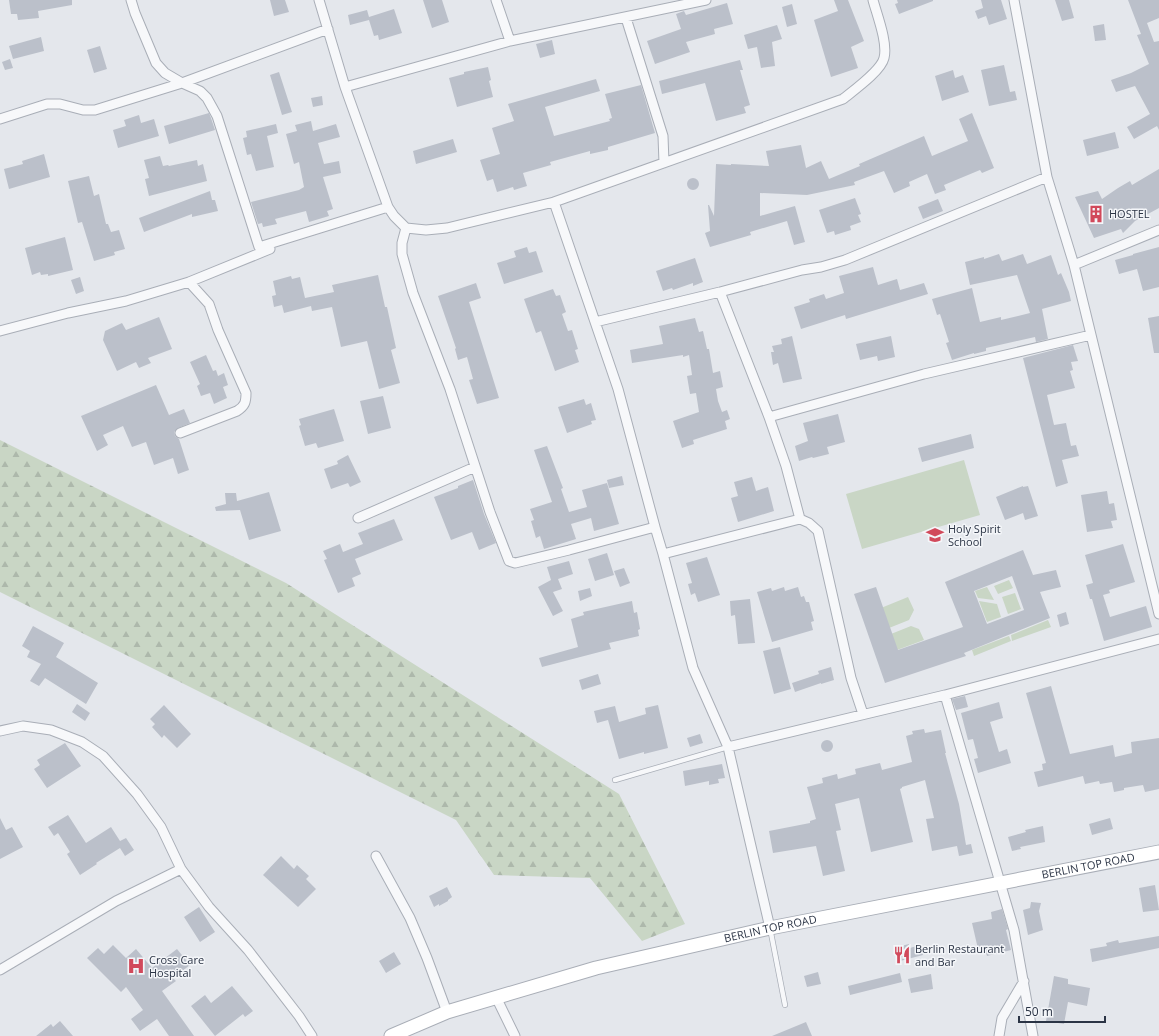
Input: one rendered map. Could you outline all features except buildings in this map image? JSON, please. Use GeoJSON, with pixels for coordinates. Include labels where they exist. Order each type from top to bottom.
{"type":"FeatureCollection","features":[{"type":"Feature","properties":{"kind":"street"},"geometry":{"type":"LineString","coordinates":[[131,0],[156,63],[165,73],[200,91],[207,98],[217,116],[259,247],[388,207]]}},
{"type":"Feature","properties":{"kind":"street"},"geometry":{"type":"LineString","coordinates":[[319,0],[345,86],[388,207],[394,216],[406,228],[426,230],[447,228],[554,202],[843,99],[876,72],[884,58],[884,42],[874,0]]}},
{"type":"Feature","properties":{"kind":"street"},"geometry":{"type":"LineString","coordinates":[[496,0],[510,41]]}},
{"type":"Feature","properties":{"kind":"street"},"geometry":{"type":"LineString","coordinates":[[345,86],[510,41],[626,18],[706,0]]}},
{"type":"Feature","properties":{"kind":"street"},"geometry":{"type":"LineString","coordinates":[[1014,0],[1047,177],[1074,265],[1159,614]]}},
{"type":"Feature","properties":{"kind":"street"},"geometry":{"type":"LineString","coordinates":[[626,18],[663,136],[664,163]]}},
{"type":"Feature","properties":{"kind":"street"},"geometry":{"type":"LineString","coordinates":[[0,120],[47,104],[60,104],[83,110],[95,110],[182,83],[328,29]]}},
{"type":"Feature","properties":{"kind":"street"},"geometry":{"type":"LineString","coordinates":[[595,322],[845,260],[1047,177]]}},
{"type":"Feature","properties":{"kind":"street"},"geometry":{"type":"LineString","coordinates":[[554,202],[618,389],[693,668],[728,747],[770,928]]}},
{"type":"Feature","properties":{"kind":"street"},"geometry":{"type":"LineString","coordinates":[[0,331],[68,313],[126,301],[189,282],[260,252],[388,207]]}},
{"type":"Feature","properties":{"kind":"street"},"geometry":{"type":"LineString","coordinates":[[406,228],[402,243],[402,254],[413,293],[450,389],[490,512],[509,561],[515,563],[655,527]]}},
{"type":"Feature","properties":{"kind":"street"},"geometry":{"type":"LineString","coordinates":[[1074,265],[1159,230]]}},
{"type":"Feature","properties":{"kind":"street"},"geometry":{"type":"LineString","coordinates":[[180,433],[237,411],[244,407],[246,401],[246,393],[218,330],[209,304],[189,282]]}},
{"type":"Feature","properties":{"kind":"street"},"geometry":{"type":"LineString","coordinates":[[720,292],[769,417],[786,466],[800,519]]}},
{"type":"Feature","properties":{"kind":"street"},"geometry":{"type":"LineString","coordinates":[[769,417],[924,374],[1091,335]]}},
{"type":"Feature","properties":{"kind":"street"},"geometry":{"type":"LineString","coordinates":[[358,518],[475,467]]}},
{"type":"Feature","properties":{"kind":"street"},"geometry":{"type":"LineString","coordinates":[[663,554],[800,519],[818,531],[851,678],[863,714]]}},
{"type":"Feature","properties":{"kind":"street"},"geometry":{"type":"LineString","coordinates":[[728,747],[945,695],[1159,639]]}},
{"type":"Feature","properties":{"kind":"street"},"geometry":{"type":"LineString","coordinates":[[945,695],[1014,930],[1033,1036]]}},
{"type":"Feature","properties":{"kind":"street"},"geometry":{"type":"LineString","coordinates":[[0,731],[23,726],[52,730],[82,742],[103,756],[137,794],[161,827],[181,869],[209,906],[252,956],[299,1016],[312,1036]]}},
{"type":"Feature","properties":{"kind":"street","name":"BERLIN TOP ROAD"},"geometry":{"type":"LineString","coordinates":[[390,1036],[447,1012],[596,968],[770,928],[1159,852]]}},
{"type":"Feature","properties":{"kind":"street"},"geometry":{"type":"LineString","coordinates":[[376,856],[410,918],[447,1012]]}},
{"type":"Feature","properties":{"kind":"street"},"geometry":{"type":"LineString","coordinates":[[0,970],[116,901],[181,869]]}},
{"type":"Feature","properties":{"kind":"street"},"geometry":{"type":"LineString","coordinates":[[999,1036],[1002,1018],[1024,981]]}},
{"type":"Feature","properties":{"kind":"street"},"geometry":{"type":"LineString","coordinates":[[496,997],[515,1036]]}},
{"type":"Feature","properties":{"kind":"lane"},"geometry":{"type":"LineString","coordinates":[[615,780],[728,747]]}},
{"type":"Feature","properties":{"kind":"lane"},"geometry":{"type":"LineString","coordinates":[[770,928],[785,1005]]}},
{"type":"Feature","properties":{"kind":"green space"},"geometry":{"type":"Polygon","coordinates":[[[0,440],[286,583],[619,794],[685,924],[642,941],[590,878],[494,875],[456,820],[0,592],[0,440]]]}},
{"type":"Feature","properties":{"kind":"green space"},"geometry":{"type":"Polygon","coordinates":[[[964,460],[980,515],[862,549],[846,494],[964,460]]]}},
{"type":"Feature","properties":{"kind":"green space"},"geometry":{"type":"Polygon","coordinates":[[[1009,580],[1013,588],[998,594],[994,586],[1009,580]]]}},
{"type":"Feature","properties":{"kind":"green space"},"geometry":{"type":"Polygon","coordinates":[[[987,587],[994,600],[978,598],[975,591],[987,587]]]}},
{"type":"Feature","properties":{"kind":"green space"},"geometry":{"type":"Polygon","coordinates":[[[1015,593],[1021,609],[1008,614],[1002,597],[1015,593]]]}},
{"type":"Feature","properties":{"kind":"green space"},"geometry":{"type":"Polygon","coordinates":[[[908,597],[914,610],[909,620],[889,628],[881,608],[908,597]]]}},
{"type":"Feature","properties":{"kind":"green space"},"geometry":{"type":"Polygon","coordinates":[[[979,601],[997,604],[1001,617],[987,622],[979,601]]]}},
{"type":"Feature","properties":{"kind":"green space"},"geometry":{"type":"Polygon","coordinates":[[[1048,620],[1051,627],[1012,641],[1011,635],[1048,620]]]}},
{"type":"Feature","properties":{"kind":"green space"},"geometry":{"type":"Polygon","coordinates":[[[911,626],[919,629],[924,640],[897,650],[891,634],[911,626]]]}},
{"type":"Feature","properties":{"kind":"green space"},"geometry":{"type":"Polygon","coordinates":[[[1009,636],[1011,641],[974,656],[972,650],[1009,636]]]}},
{"type":"Feature","properties":{"kind":"place","name":"HOSTEL"},"geometry":{"type":"Point","coordinates":[1096,214]}},
{"type":"Feature","properties":{"kind":"place","name":"Holy Spirit School"},"geometry":{"type":"Point","coordinates":[935,535]}},
{"type":"Feature","properties":{"kind":"place","name":"Berlin Restaurant and Bar"},"geometry":{"type":"Point","coordinates":[902,955]}},
{"type":"Feature","properties":{"kind":"place","name":"Cross Care Hospital"},"geometry":{"type":"Point","coordinates":[136,966]}}]}
